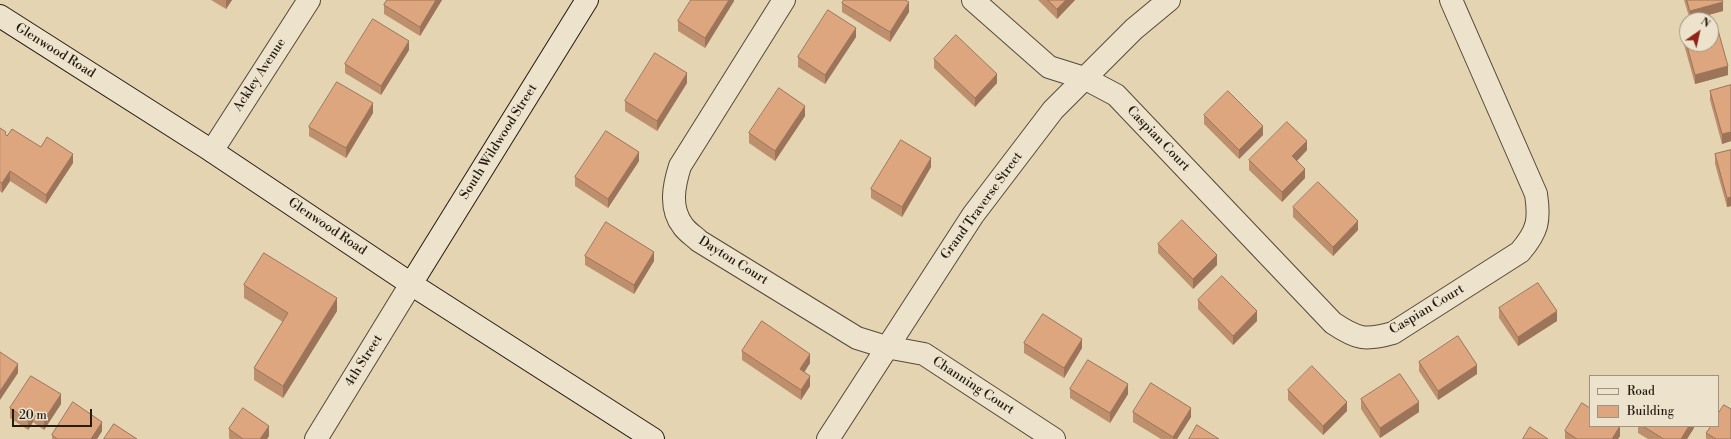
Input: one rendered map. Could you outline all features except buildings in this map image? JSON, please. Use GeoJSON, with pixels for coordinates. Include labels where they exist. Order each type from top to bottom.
{"type":"FeatureCollection","features":[{"type":"Feature","properties":{"kind":"street","name":"Ackley Avenue"},"geometry":{"type":"LineString","coordinates":[[212,151],[309,0]]}},
{"type":"Feature","properties":{"kind":"street","name":"South Wildwood Street"},"geometry":{"type":"LineString","coordinates":[[411,284],[587,0]]}},
{"type":"Feature","properties":{"kind":"street","name":"Dayton Court"},"geometry":{"type":"LineString","coordinates":[[784,0],[680,166],[674,186],[674,204],[683,226],[699,241],[857,338],[886,347]]}},
{"type":"Feature","properties":{"kind":"street"},"geometry":{"type":"LineString","coordinates":[[973,0],[1049,67],[1084,78]]}},
{"type":"Feature","properties":{"kind":"street","name":"Grand Traverse Street"},"geometry":{"type":"LineString","coordinates":[[828,439],[886,347],[973,215],[1053,110],[1134,29],[1169,0]]}},
{"type":"Feature","properties":{"kind":"street","name":"Caspian Court"},"geometry":{"type":"LineString","coordinates":[[1084,78],[1116,95],[1333,323],[1351,335],[1373,339],[1393,333],[1520,252],[1530,240],[1536,227],[1539,213],[1536,194],[1451,0]]}},
{"type":"Feature","properties":{"kind":"street","name":"Glenwood Road"},"geometry":{"type":"LineString","coordinates":[[0,16],[212,151],[411,284],[653,439]]}},
{"type":"Feature","properties":{"kind":"street","name":"4th Street"},"geometry":{"type":"LineString","coordinates":[[316,439],[411,284]]}},
{"type":"Feature","properties":{"kind":"street","name":"Channing Court"},"geometry":{"type":"LineString","coordinates":[[886,347],[924,354],[1054,439]]}}]}
